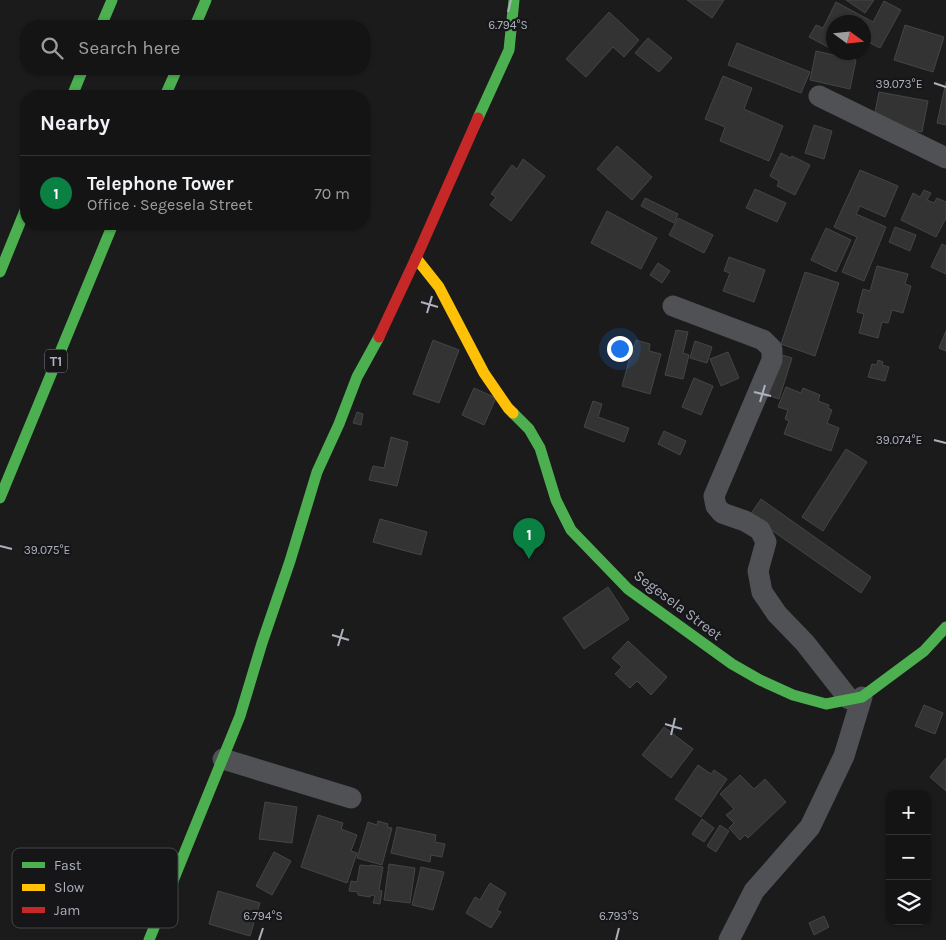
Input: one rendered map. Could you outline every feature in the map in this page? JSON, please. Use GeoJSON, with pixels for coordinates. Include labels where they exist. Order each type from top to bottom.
{"type":"FeatureCollection","features":[{"type":"Feature","properties":{"kind":"main road"},"geometry":{"type":"LineString","coordinates":[[104,20],[112,0]]}},
{"type":"Feature","properties":{"kind":"main road"},"geometry":{"type":"LineString","coordinates":[[197,20],[206,0]]}},
{"type":"Feature","properties":{"kind":"main road"},"geometry":{"type":"LineString","coordinates":[[178,871],[240,716],[317,472],[339,424],[357,377],[376,343],[416,258],[509,50],[514,0]]}},
{"type":"Feature","properties":{"kind":"main road"},"geometry":{"type":"LineString","coordinates":[[74,90],[81,75]]}},
{"type":"Feature","properties":{"kind":"main road"},"geometry":{"type":"LineString","coordinates":[[168,90],[174,75]]}},
{"type":"Feature","properties":{"kind":"main road"},"geometry":{"type":"LineString","coordinates":[[0,272],[20,223]]}},
{"type":"Feature","properties":{"kind":"main road","name":"T1"},"geometry":{"type":"LineString","coordinates":[[0,498],[111,230]]}},
{"type":"Feature","properties":{"kind":"main road","name":"Segesela Street"},"geometry":{"type":"LineString","coordinates":[[416,258],[440,287],[484,373],[508,408],[529,429],[540,448],[556,500],[571,530],[628,589],[732,664],[760,680],[793,695],[826,704],[856,698],[924,651],[946,627]]}},
{"type":"Feature","properties":{"kind":"main road"},"geometry":{"type":"LineString","coordinates":[[150,940],[155,928]]}},
{"type":"Feature","properties":{"kind":"street"},"geometry":{"type":"LineString","coordinates":[[819,96],[946,158]]}},
{"type":"Feature","properties":{"kind":"street"},"geometry":{"type":"LineString","coordinates":[[673,306],[764,340],[772,349],[772,360],[714,496],[716,506],[722,513],[745,521],[760,530],[766,542],[758,571],[762,592],[777,614],[806,642],[856,698],[844,756],[810,827],[754,891],[728,940]]}},
{"type":"Feature","properties":{"kind":"street"},"geometry":{"type":"LineString","coordinates":[[223,759],[351,798]]}},
{"type":"Feature","properties":{"kind":"building"},"geometry":{"type":"Polygon","coordinates":[[[687,0],[724,0],[712,18],[687,0]]]}},
{"type":"Feature","properties":{"kind":"building"},"geometry":{"type":"Polygon","coordinates":[[[846,0],[874,0],[865,13],[846,0]]]}},
{"type":"Feature","properties":{"kind":"building"},"geometry":{"type":"Polygon","coordinates":[[[884,1],[901,10],[880,48],[871,44],[871,21],[873,22],[884,1]]]}},
{"type":"Feature","properties":{"kind":"building"},"geometry":{"type":"Polygon","coordinates":[[[836,2],[860,15],[830,15],[836,2]]]}},
{"type":"Feature","properties":{"kind":"building"},"geometry":{"type":"Polygon","coordinates":[[[609,12],[639,40],[624,57],[613,47],[586,77],[566,59],[609,12]]]}},
{"type":"Feature","properties":{"kind":"building"},"geometry":{"type":"Polygon","coordinates":[[[826,22],[826,46],[809,37],[816,25],[823,28],[826,22]]]}},
{"type":"Feature","properties":{"kind":"building"},"geometry":{"type":"Polygon","coordinates":[[[905,25],[944,37],[933,72],[894,60],[905,25]]]}},
{"type":"Feature","properties":{"kind":"building"},"geometry":{"type":"Polygon","coordinates":[[[648,38],[672,58],[659,72],[635,53],[648,38]]]}},
{"type":"Feature","properties":{"kind":"building"},"geometry":{"type":"Polygon","coordinates":[[[737,43],[810,72],[801,93],[728,65],[737,43]]]}},
{"type":"Feature","properties":{"kind":"building"},"geometry":{"type":"Polygon","coordinates":[[[816,51],[826,53],[826,60],[856,60],[850,89],[810,80],[816,51]]]}},
{"type":"Feature","properties":{"kind":"building"},"geometry":{"type":"Polygon","coordinates":[[[723,76],[752,88],[744,109],[783,126],[769,161],[720,141],[725,127],[705,119],[723,76]]]}},
{"type":"Feature","properties":{"kind":"building"},"geometry":{"type":"Polygon","coordinates":[[[946,82],[946,125],[937,123],[946,82]]]}},
{"type":"Feature","properties":{"kind":"building"},"geometry":{"type":"Polygon","coordinates":[[[879,92],[928,101],[922,132],[873,122],[879,92]]]}},
{"type":"Feature","properties":{"kind":"building"},"geometry":{"type":"Polygon","coordinates":[[[814,125],[832,131],[824,159],[805,153],[814,125]]]}},
{"type":"Feature","properties":{"kind":"building"},"geometry":{"type":"Polygon","coordinates":[[[617,146],[652,177],[632,200],[597,169],[617,146]]]}},
{"type":"Feature","properties":{"kind":"building"},"geometry":{"type":"Polygon","coordinates":[[[781,153],[810,165],[795,195],[777,186],[779,181],[770,176],[781,153]]]}},
{"type":"Feature","properties":{"kind":"building"},"geometry":{"type":"Polygon","coordinates":[[[523,159],[545,176],[511,221],[490,205],[496,197],[491,194],[512,165],[517,169],[523,159]]]}},
{"type":"Feature","properties":{"kind":"building"},"geometry":{"type":"Polygon","coordinates":[[[860,170],[898,186],[885,217],[860,206],[856,214],[886,227],[864,281],[842,272],[857,237],[834,227],[860,170]]]}},
{"type":"Feature","properties":{"kind":"building"},"geometry":{"type":"Polygon","coordinates":[[[755,189],[786,203],[777,222],[746,208],[755,189]]]}},
{"type":"Feature","properties":{"kind":"building"},"geometry":{"type":"Polygon","coordinates":[[[924,190],[931,193],[927,200],[934,203],[937,198],[946,202],[946,218],[936,237],[901,220],[913,193],[920,197],[924,190]]]}},
{"type":"Feature","properties":{"kind":"building"},"geometry":{"type":"Polygon","coordinates":[[[645,198],[678,214],[674,223],[641,206],[645,198]]]}},
{"type":"Feature","properties":{"kind":"building"},"geometry":{"type":"Polygon","coordinates":[[[607,211],[657,238],[641,269],[591,243],[607,211]]]}},
{"type":"Feature","properties":{"kind":"building"},"geometry":{"type":"Polygon","coordinates":[[[678,218],[713,235],[704,253],[669,235],[678,218]]]}},
{"type":"Feature","properties":{"kind":"building"},"geometry":{"type":"Polygon","coordinates":[[[895,227],[916,235],[910,251],[889,242],[895,227]]]}},
{"type":"Feature","properties":{"kind":"building"},"geometry":{"type":"Polygon","coordinates":[[[826,228],[851,240],[836,272],[811,260],[826,228]]]}},
{"type":"Feature","properties":{"kind":"building"},"geometry":{"type":"Polygon","coordinates":[[[942,244],[946,246],[946,274],[931,267],[942,244]]]}},
{"type":"Feature","properties":{"kind":"building"},"geometry":{"type":"Polygon","coordinates":[[[729,257],[765,270],[754,302],[723,291],[730,273],[724,271],[729,257]]]}},
{"type":"Feature","properties":{"kind":"building"},"geometry":{"type":"Polygon","coordinates":[[[658,263],[670,271],[662,283],[650,275],[658,263]]]}},
{"type":"Feature","properties":{"kind":"building"},"geometry":{"type":"Polygon","coordinates":[[[877,266],[908,274],[905,284],[911,286],[903,313],[892,310],[888,323],[882,322],[878,338],[859,333],[864,314],[857,312],[863,289],[870,291],[877,266]]]}},
{"type":"Feature","properties":{"kind":"building"},"geometry":{"type":"Polygon","coordinates":[[[805,272],[839,283],[815,356],[781,344],[805,272]]]}},
{"type":"Feature","properties":{"kind":"building"},"geometry":{"type":"Polygon","coordinates":[[[676,330],[688,332],[683,353],[689,355],[683,379],[665,375],[676,330]]]}},
{"type":"Feature","properties":{"kind":"building"},"geometry":{"type":"Polygon","coordinates":[[[946,331],[946,351],[939,348],[946,331]]]}},
{"type":"Feature","properties":{"kind":"building"},"geometry":{"type":"Polygon","coordinates":[[[433,340],[459,350],[439,403],[413,394],[433,340]]]}},
{"type":"Feature","properties":{"kind":"building"},"geometry":{"type":"Polygon","coordinates":[[[636,340],[650,344],[649,351],[661,354],[650,394],[622,386],[636,340]]]}},
{"type":"Feature","properties":{"kind":"building"},"geometry":{"type":"Polygon","coordinates":[[[695,341],[712,347],[707,363],[690,358],[695,341]]]}},
{"type":"Feature","properties":{"kind":"building"},"geometry":{"type":"Polygon","coordinates":[[[728,352],[739,378],[721,386],[710,359],[728,352]]]}},
{"type":"Feature","properties":{"kind":"building"},"geometry":{"type":"Polygon","coordinates":[[[776,353],[792,358],[779,399],[764,394],[776,353]]]}},
{"type":"Feature","properties":{"kind":"building"},"geometry":{"type":"Polygon","coordinates":[[[878,360],[883,362],[882,365],[889,367],[885,381],[868,377],[872,364],[877,365],[878,360]]]}},
{"type":"Feature","properties":{"kind":"building"},"geometry":{"type":"Polygon","coordinates":[[[694,378],[713,386],[701,415],[682,407],[694,378]]]}},
{"type":"Feature","properties":{"kind":"building"},"geometry":{"type":"Polygon","coordinates":[[[786,387],[801,393],[803,388],[820,395],[818,401],[829,405],[828,408],[832,410],[827,423],[839,428],[831,451],[784,434],[789,421],[785,419],[788,410],[778,407],[786,387]]]}},
{"type":"Feature","properties":{"kind":"building"},"geometry":{"type":"Polygon","coordinates":[[[474,388],[496,398],[484,425],[462,415],[474,388]]]}},
{"type":"Feature","properties":{"kind":"building"},"geometry":{"type":"Polygon","coordinates":[[[593,401],[602,404],[598,417],[629,428],[624,442],[584,427],[593,401]]]}},
{"type":"Feature","properties":{"kind":"building"},"geometry":{"type":"Polygon","coordinates":[[[357,412],[363,414],[361,425],[353,423],[357,412]]]}},
{"type":"Feature","properties":{"kind":"building"},"geometry":{"type":"Polygon","coordinates":[[[664,431],[686,441],[680,455],[658,444],[664,431]]]}},
{"type":"Feature","properties":{"kind":"building"},"geometry":{"type":"Polygon","coordinates":[[[391,437],[408,442],[397,486],[369,480],[373,466],[384,468],[391,437]]]}},
{"type":"Feature","properties":{"kind":"building"},"geometry":{"type":"Polygon","coordinates":[[[846,449],[867,462],[823,531],[802,517],[846,449]]]}},
{"type":"Feature","properties":{"kind":"building"},"geometry":{"type":"Polygon","coordinates":[[[761,499],[871,577],[861,593],[750,515],[761,499]]]}},
{"type":"Feature","properties":{"kind":"building"},"geometry":{"type":"Polygon","coordinates":[[[380,519],[427,532],[421,555],[373,542],[380,519]]]}},
{"type":"Feature","properties":{"kind":"building"},"geometry":{"type":"Polygon","coordinates":[[[608,587],[629,619],[584,649],[563,618],[608,587]]]}},
{"type":"Feature","properties":{"kind":"building"},"geometry":{"type":"Polygon","coordinates":[[[628,641],[667,677],[651,695],[637,681],[630,688],[615,674],[622,667],[612,658],[628,641]]]}},
{"type":"Feature","properties":{"kind":"building"},"geometry":{"type":"Polygon","coordinates":[[[924,705],[943,713],[935,734],[915,726],[924,705]]]}},
{"type":"Feature","properties":{"kind":"building"},"geometry":{"type":"Polygon","coordinates":[[[664,727],[693,749],[671,778],[642,755],[664,727]]]}},
{"type":"Feature","properties":{"kind":"building"},"geometry":{"type":"Polygon","coordinates":[[[946,758],[946,791],[930,777],[946,758]]]}},
{"type":"Feature","properties":{"kind":"building"},"geometry":{"type":"Polygon","coordinates":[[[698,765],[711,774],[714,770],[727,779],[701,817],[675,799],[698,765]]]}},
{"type":"Feature","properties":{"kind":"building"},"geometry":{"type":"Polygon","coordinates":[[[740,775],[754,789],[765,779],[786,802],[748,838],[745,835],[740,840],[729,828],[734,823],[726,815],[734,809],[720,794],[740,775]]]}},
{"type":"Feature","properties":{"kind":"building"},"geometry":{"type":"Polygon","coordinates":[[[265,802],[297,807],[292,843],[259,839],[265,802]]]}},
{"type":"Feature","properties":{"kind":"building"},"geometry":{"type":"Polygon","coordinates":[[[318,815],[343,823],[341,829],[357,835],[351,851],[357,853],[347,883],[301,867],[318,815]]]}},
{"type":"Feature","properties":{"kind":"building"},"geometry":{"type":"Polygon","coordinates":[[[702,819],[714,828],[704,842],[692,834],[702,819]]]}},
{"type":"Feature","properties":{"kind":"building"},"geometry":{"type":"Polygon","coordinates":[[[378,821],[388,824],[387,827],[392,828],[382,865],[357,858],[368,822],[377,825],[378,821]]]}},
{"type":"Feature","properties":{"kind":"building"},"geometry":{"type":"Polygon","coordinates":[[[720,825],[729,831],[716,852],[707,846],[720,825]]]}},
{"type":"Feature","properties":{"kind":"building"},"geometry":{"type":"Polygon","coordinates":[[[397,827],[436,835],[435,842],[445,844],[442,857],[431,855],[430,862],[391,853],[397,827]]]}},
{"type":"Feature","properties":{"kind":"building"},"geometry":{"type":"Polygon","coordinates":[[[274,852],[291,861],[272,895],[256,886],[274,852]]]}},
{"type":"Feature","properties":{"kind":"building"},"geometry":{"type":"Polygon","coordinates":[[[389,864],[415,868],[410,903],[384,900],[389,864]]]}},
{"type":"Feature","properties":{"kind":"building"},"geometry":{"type":"Polygon","coordinates":[[[360,865],[383,867],[379,890],[382,891],[380,904],[373,903],[375,896],[358,895],[358,892],[349,891],[351,881],[357,882],[360,865]]]}},
{"type":"Feature","properties":{"kind":"building"},"geometry":{"type":"Polygon","coordinates":[[[421,867],[444,872],[433,910],[412,905],[421,867]]]}},
{"type":"Feature","properties":{"kind":"building"},"geometry":{"type":"Polygon","coordinates":[[[490,883],[506,893],[497,910],[501,912],[491,928],[466,913],[475,897],[480,900],[490,883]]]}},
{"type":"Feature","properties":{"kind":"building"},"geometry":{"type":"Polygon","coordinates":[[[218,891],[260,903],[250,936],[209,924],[218,891]]]}},
{"type":"Feature","properties":{"kind":"building"},"geometry":{"type":"Polygon","coordinates":[[[824,916],[829,927],[814,935],[809,923],[824,916]]]}},
{"type":"Feature","properties":{"kind":"traffic: fast"},"geometry":{"type":"LineString","coordinates":[[104,20],[112,0]]}},
{"type":"Feature","properties":{"kind":"traffic: fast"},"geometry":{"type":"LineString","coordinates":[[198,20],[206,0]]}},
{"type":"Feature","properties":{"kind":"traffic: fast"},"geometry":{"type":"LineString","coordinates":[[478,118],[509,50],[514,0]]}},
{"type":"Feature","properties":{"kind":"traffic: fast"},"geometry":{"type":"LineString","coordinates":[[74,90],[81,75]]}},
{"type":"Feature","properties":{"kind":"traffic: fast"},"geometry":{"type":"LineString","coordinates":[[168,90],[174,75]]}},
{"type":"Feature","properties":{"kind":"traffic: fast"},"geometry":{"type":"LineString","coordinates":[[0,272],[20,223]]}},
{"type":"Feature","properties":{"kind":"traffic: fast"},"geometry":{"type":"LineString","coordinates":[[0,498],[111,230]]}},
{"type":"Feature","properties":{"kind":"traffic: fast"},"geometry":{"type":"LineString","coordinates":[[178,869],[240,716],[317,472],[339,424],[357,377],[379,337]]}},
{"type":"Feature","properties":{"kind":"traffic: fast"},"geometry":{"type":"LineString","coordinates":[[513,413],[529,429],[540,448],[556,500],[571,530],[628,589],[732,664],[760,680],[793,695],[826,704],[862,697],[924,651],[946,627]]}},
{"type":"Feature","properties":{"kind":"traffic: fast"},"geometry":{"type":"LineString","coordinates":[[149,940],[154,928]]}},
{"type":"Feature","properties":{"kind":"traffic: slow"},"geometry":{"type":"LineString","coordinates":[[416,258],[439,287],[484,373],[513,413]]}},
{"type":"Feature","properties":{"kind":"traffic: jam"},"geometry":{"type":"LineString","coordinates":[[379,337],[478,118]]}},
{"type":"Feature","properties":{"kind":"place","name":"Telephone Tower"},"geometry":{"type":"Point","coordinates":[529,559]}}]}
